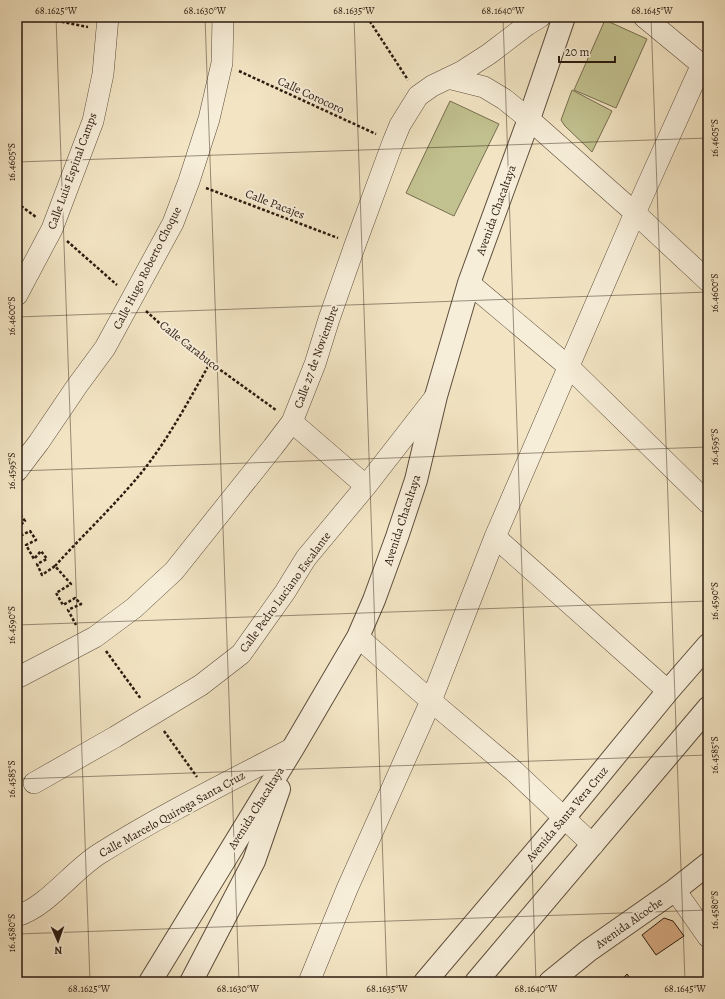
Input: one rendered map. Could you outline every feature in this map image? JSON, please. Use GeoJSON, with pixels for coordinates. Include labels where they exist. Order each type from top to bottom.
{"type":"FeatureCollection","features":[{"type":"Feature","properties":{"kind":"street","name":"Calle Hugo Roberto Choque"},"geometry":{"type":"LineString","coordinates":[[17,471],[105,348],[173,222],[189,181],[209,119],[222,64],[223,17]]}},
{"type":"Feature","properties":{"kind":"street","name":"Calle 27 de Noviembre"},"geometry":{"type":"LineString","coordinates":[[17,678],[95,637],[134,608],[174,571],[273,447],[292,422],[316,364],[329,319],[393,142],[400,125],[418,96],[432,86],[461,72],[489,54],[540,17]]}},
{"type":"Feature","properties":{"kind":"street","name":"Avenida Chacaltaya"},"geometry":{"type":"LineString","coordinates":[[150,982],[293,748],[358,637],[384,572],[416,480],[436,396],[469,282],[529,119],[564,17]]}},
{"type":"Feature","properties":{"kind":"street"},"geometry":{"type":"LineString","coordinates":[[309,982],[347,888],[431,701],[495,537],[635,214],[705,67],[644,17]]}},
{"type":"Feature","properties":{"kind":"street","name":"Calle Luis Espinal Camps"},"geometry":{"type":"LineString","coordinates":[[17,295],[52,229],[93,121],[103,74],[107,24]]}},
{"type":"Feature","properties":{"kind":"street"},"geometry":{"type":"LineString","coordinates":[[448,78],[484,87],[504,99],[529,119],[708,281]]}},
{"type":"Feature","properties":{"kind":"street"},"geometry":{"type":"LineString","coordinates":[[469,282],[569,367],[708,503]]}},
{"type":"Feature","properties":{"kind":"street","name":"Calle Pedro Luciano Escalante"},"geometry":{"type":"LineString","coordinates":[[34,783],[115,737],[201,685],[241,654],[285,592],[306,558],[366,486],[436,396]]}},
{"type":"Feature","properties":{"kind":"street"},"geometry":{"type":"LineString","coordinates":[[292,422],[366,486]]}},
{"type":"Feature","properties":{"kind":"street"},"geometry":{"type":"LineString","coordinates":[[495,537],[668,691]]}},
{"type":"Feature","properties":{"kind":"street"},"geometry":{"type":"LineString","coordinates":[[358,637],[514,771],[593,845]]}},
{"type":"Feature","properties":{"kind":"street","name":"Avenida Santa Vera Cruz"},"geometry":{"type":"LineString","coordinates":[[425,982],[708,645]]}},
{"type":"Feature","properties":{"kind":"street"},"geometry":{"type":"LineString","coordinates":[[476,982],[708,708]]}},
{"type":"Feature","properties":{"kind":"street"},"geometry":{"type":"LineString","coordinates":[[191,982],[254,861],[293,748]]}},
{"type":"Feature","properties":{"kind":"street","name":"Calle Marcelo Quiroga Santa Cruz"},"geometry":{"type":"LineString","coordinates":[[17,916],[38,905],[97,855],[153,822],[293,748]]}},
{"type":"Feature","properties":{"kind":"street","name":"Avenida Alcoche"},"geometry":{"type":"LineString","coordinates":[[550,982],[588,951],[675,890],[708,864]]}},
{"type":"Feature","properties":{"kind":"street"},"geometry":{"type":"LineString","coordinates":[[675,890],[708,937]]}},
{"type":"Feature","properties":{"kind":"path"},"geometry":{"type":"LineString","coordinates":[[38,17],[107,24]]}},
{"type":"Feature","properties":{"kind":"path"},"geometry":{"type":"LineString","coordinates":[[367,17],[418,96]]}},
{"type":"Feature","properties":{"kind":"path","name":"Calle Corocoro"},"geometry":{"type":"LineString","coordinates":[[222,64],[393,142]]}},
{"type":"Feature","properties":{"kind":"path","name":"Calle Pacajes"},"geometry":{"type":"LineString","coordinates":[[189,181],[355,245]]}},
{"type":"Feature","properties":{"kind":"path","name":"Calle Carabuco"},"geometry":{"type":"LineString","coordinates":[[17,203],[52,229],[176,338],[292,422]]}},
{"type":"Feature","properties":{"kind":"path"},"geometry":{"type":"LineString","coordinates":[[17,533],[20,536],[30,531],[36,540],[26,545],[34,559],[41,552],[48,559],[37,564],[42,575],[55,566],[142,471],[178,419],[210,362]]}},
{"type":"Feature","properties":{"kind":"path"},"geometry":{"type":"LineString","coordinates":[[17,511],[25,522],[17,528]]}},
{"type":"Feature","properties":{"kind":"path"},"geometry":{"type":"LineString","coordinates":[[55,566],[71,584],[56,593],[63,605],[75,598],[81,604],[68,610],[76,626],[82,622]]}},
{"type":"Feature","properties":{"kind":"green space"},"geometry":{"type":"Polygon","coordinates":[[[605,20],[647,39],[616,108],[574,90],[605,20]]]}},
{"type":"Feature","properties":{"kind":"green space"},"geometry":{"type":"Polygon","coordinates":[[[572,90],[612,111],[592,152],[565,126],[561,120],[572,90]]]}},
{"type":"Feature","properties":{"kind":"green space"},"geometry":{"type":"Polygon","coordinates":[[[450,101],[499,124],[454,216],[406,193],[450,101]]]}},
{"type":"Feature","properties":{"kind":"building"},"geometry":{"type":"Polygon","coordinates":[[[664,918],[673,921],[684,936],[656,955],[642,935],[664,918]]]}},
{"type":"Feature","properties":{"kind":"building"},"geometry":{"type":"Polygon","coordinates":[[[627,974],[633,982],[619,982],[627,974]]]}}]}
